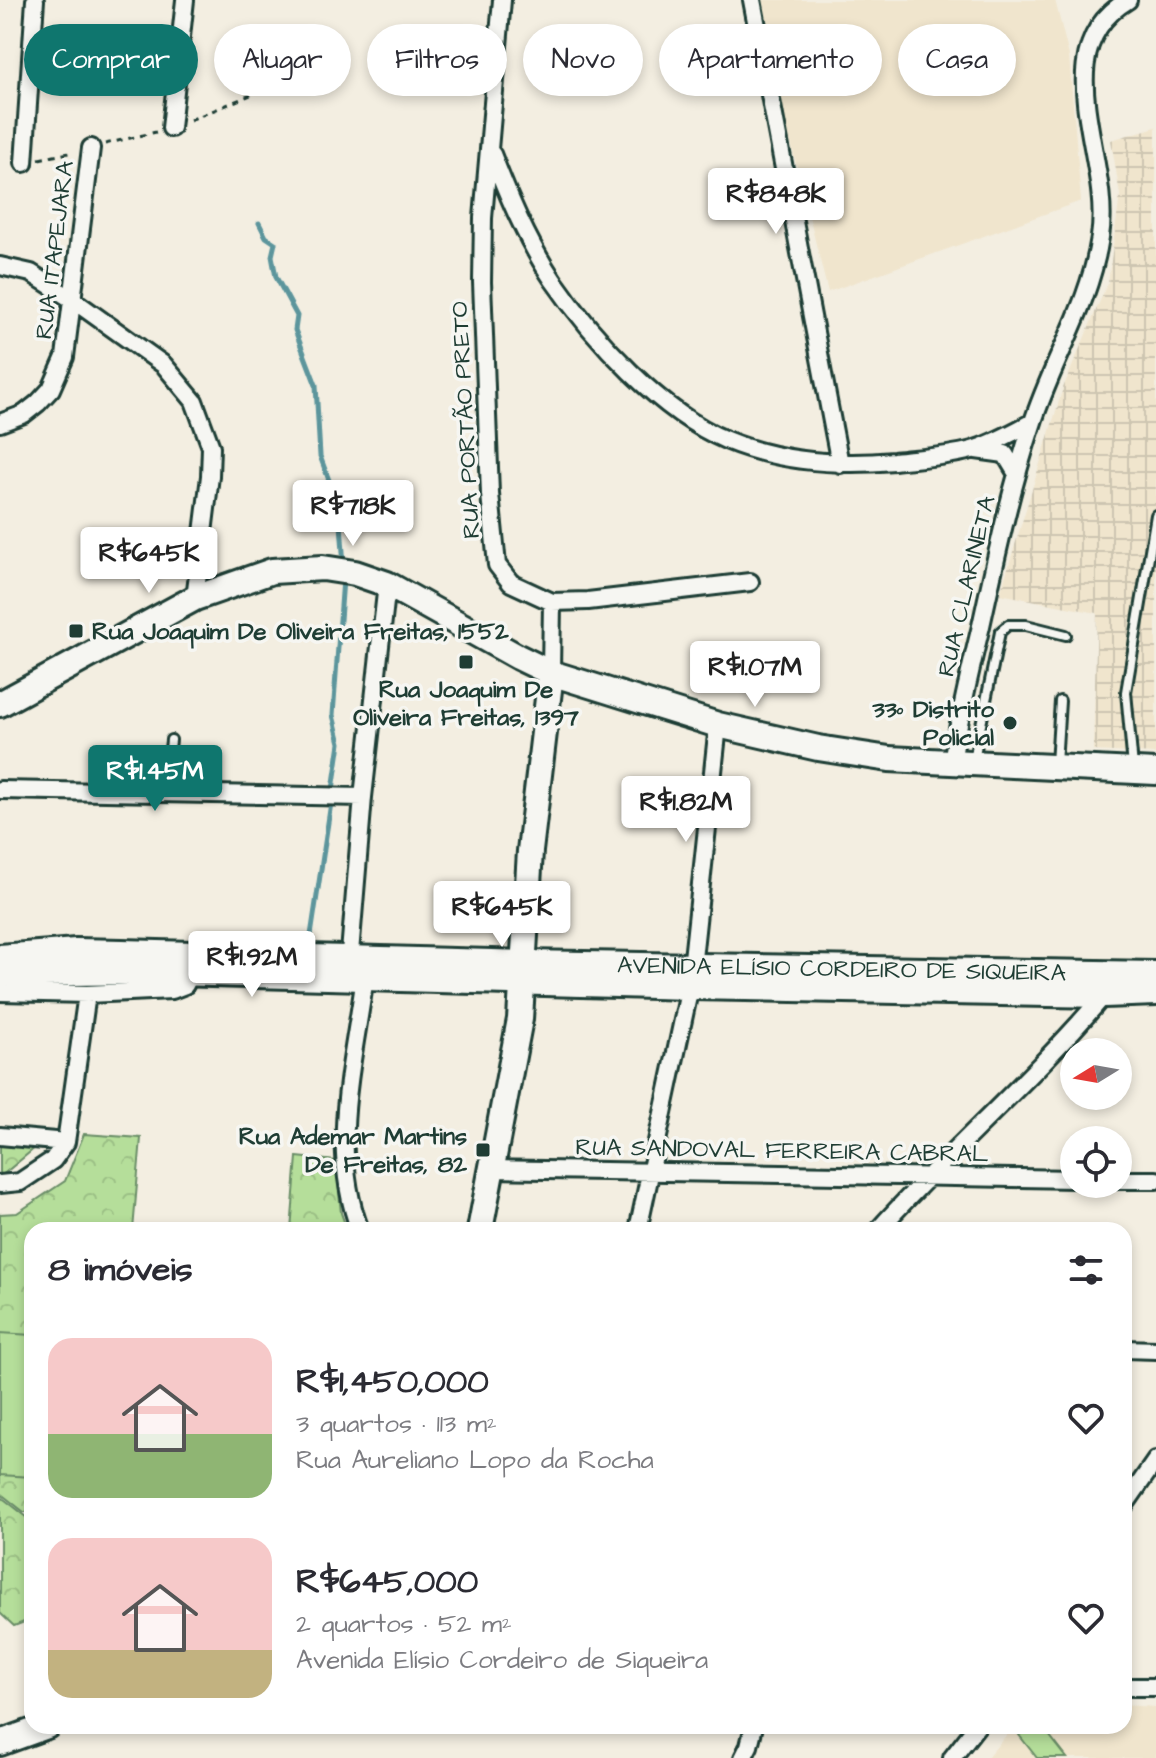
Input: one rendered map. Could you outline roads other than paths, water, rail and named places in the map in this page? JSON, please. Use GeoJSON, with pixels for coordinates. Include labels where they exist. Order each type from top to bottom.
{"type":"FeatureCollection","features":[{"type":"Feature","properties":{"kind":"street"},"geometry":{"type":"LineString","coordinates":[[24,163],[35,0]]}},
{"type":"Feature","properties":{"kind":"street"},"geometry":{"type":"LineString","coordinates":[[171,128],[185,0]]}},
{"type":"Feature","properties":{"kind":"street","name":"RUA PORTÃO PRETO"},"geometry":{"type":"LineString","coordinates":[[502,0],[483,218],[482,282],[490,494],[497,565],[511,583],[552,602],[588,601],[750,582]]}},
{"type":"Feature","properties":{"kind":"street"},"geometry":{"type":"LineString","coordinates":[[752,0],[840,464]]}},
{"type":"Feature","properties":{"kind":"street","name":"RUA CLARINETA"},"geometry":{"type":"LineString","coordinates":[[962,763],[1000,539],[1017,474],[1033,422],[1077,319],[1101,236],[1102,202],[1083,77],[1086,52],[1113,9],[1128,0]]}},
{"type":"Feature","properties":{"kind":"street","name":"RUA ITAPEJARA"},"geometry":{"type":"LineString","coordinates":[[0,423],[24,414],[51,389],[65,357],[91,148]]}},
{"type":"Feature","properties":{"kind":"street"},"geometry":{"type":"LineString","coordinates":[[490,149],[511,204],[553,280],[579,313],[613,354],[644,384],[684,417],[724,439],[800,460],[840,464],[938,457],[974,449],[1033,422]]}},
{"type":"Feature","properties":{"kind":"street"},"geometry":{"type":"LineString","coordinates":[[483,218],[491,208],[511,204]]}},
{"type":"Feature","properties":{"kind":"street"},"geometry":{"type":"LineString","coordinates":[[0,266],[31,273],[73,300],[164,365],[194,401],[211,447],[195,598]]}},
{"type":"Feature","properties":{"kind":"street"},"geometry":{"type":"LineString","coordinates":[[974,449],[1005,454],[1011,459],[1017,474]]}},
{"type":"Feature","properties":{"kind":"street"},"geometry":{"type":"LineString","coordinates":[[0,704],[195,598],[272,571],[323,568],[380,581],[551,673],[718,725],[854,754],[1145,772]]}},
{"type":"Feature","properties":{"kind":"street"},"geometry":{"type":"LineString","coordinates":[[357,1222],[347,1190],[344,1163],[357,968],[356,796],[380,581]]}},
{"type":"Feature","properties":{"kind":"street"},"geometry":{"type":"LineString","coordinates":[[481,1222],[520,1019],[530,851],[551,673],[552,602]]}},
{"type":"Feature","properties":{"kind":"street"},"geometry":{"type":"LineString","coordinates":[[640,1222],[691,977],[718,725]]}},
{"type":"Feature","properties":{"kind":"street"},"geometry":{"type":"LineString","coordinates":[[0,790],[356,796]]}},
{"type":"Feature","properties":{"kind":"street","name":"AVENIDA ELÍSIO CORDEIRO DE SIQUEIRA"},"geometry":{"type":"LineString","coordinates":[[0,971],[76,951],[357,968],[1105,985],[1156,993]]}},
{"type":"Feature","properties":{"kind":"street","name":"AVENIDA ELÍSIO CORDEIRO DE SIQUEIRA"},"geometry":{"type":"LineString","coordinates":[[0,971],[191,973],[357,968]]}},
{"type":"Feature","properties":{"kind":"street"},"geometry":{"type":"LineString","coordinates":[[0,971],[87,994],[172,990],[185,985],[191,973]]}},
{"type":"Feature","properties":{"kind":"street","name":"AVENIDA ELÍSIO CORDEIRO DE SIQUEIRA"},"geometry":{"type":"LineString","coordinates":[[1105,985],[1156,974]]}},
{"type":"Feature","properties":{"kind":"street"},"geometry":{"type":"LineString","coordinates":[[885,1222],[926,1177],[1068,1036],[1105,985]]}},
{"type":"Feature","properties":{"kind":"street"},"geometry":{"type":"LineString","coordinates":[[0,1184],[20,1182],[53,1160],[66,1142],[87,994]]}},
{"type":"Feature","properties":{"kind":"street"},"geometry":{"type":"LineString","coordinates":[[0,1136],[66,1142]]}},
{"type":"Feature","properties":{"kind":"street","name":"RUA SANDOVAL FERREIRA CABRAL"},"geometry":{"type":"LineString","coordinates":[[490,1169],[1060,1179]]}},
{"type":"Feature","properties":{"kind":"street"},"geometry":{"type":"LineString","coordinates":[[1132,1180],[1156,1180]]}},
{"type":"Feature","properties":{"kind":"street"},"geometry":{"type":"LineString","coordinates":[[1132,1349],[1156,1350]]}},
{"type":"Feature","properties":{"kind":"street"},"geometry":{"type":"LineString","coordinates":[[1132,1494],[1156,1460]]}},
{"type":"Feature","properties":{"kind":"street"},"geometry":{"type":"LineString","coordinates":[[1132,1687],[1156,1687]]}},
{"type":"Feature","properties":{"kind":"street"},"geometry":{"type":"LineString","coordinates":[[0,1743],[25,1734]]}},
{"type":"Feature","properties":{"kind":"street"},"geometry":{"type":"LineString","coordinates":[[743,1758],[752,1734]]}},
{"type":"Feature","properties":{"kind":"street"},"geometry":{"type":"LineString","coordinates":[[952,1758],[971,1734]]}},
{"type":"Feature","properties":{"kind":"lane"},"geometry":{"type":"LineString","coordinates":[[1145,772],[1126,692],[1156,515]]}},
{"type":"Feature","properties":{"kind":"lane"},"geometry":{"type":"LineString","coordinates":[[962,763],[1000,632],[1008,625],[1026,625],[1066,635]]}},
{"type":"Feature","properties":{"kind":"lane"},"geometry":{"type":"LineString","coordinates":[[1056,768],[1060,701]]}},
{"type":"Feature","properties":{"kind":"lane"},"geometry":{"type":"LineString","coordinates":[[165,793],[171,740]]}},
{"type":"Feature","properties":{"kind":"waterway"},"geometry":{"type":"LineString","coordinates":[[259,223],[266,237],[275,243],[272,256],[276,277],[297,316],[295,330],[316,385],[320,456],[340,510],[344,566]]}},
{"type":"Feature","properties":{"kind":"waterway"},"geometry":{"type":"LineString","coordinates":[[310,942],[340,743],[333,715],[343,579]]}},
{"type":"Feature","properties":{"kind":"place","name":"Rua Joaquim De Oliveira Freitas, 1552"},"geometry":{"type":"Point","coordinates":[76,631]}},
{"type":"Feature","properties":{"kind":"place","name":"Rua Joaquim De Oliveira Freitas, 1397"},"geometry":{"type":"Point","coordinates":[466,662]}},
{"type":"Feature","properties":{"kind":"place","name":"33º Distrito Policial"},"geometry":{"type":"Point","coordinates":[1010,723]}},
{"type":"Feature","properties":{"kind":"place","name":"Rua Ademar Martins De Freitas, 82"},"geometry":{"type":"Point","coordinates":[483,1150]}}]}
